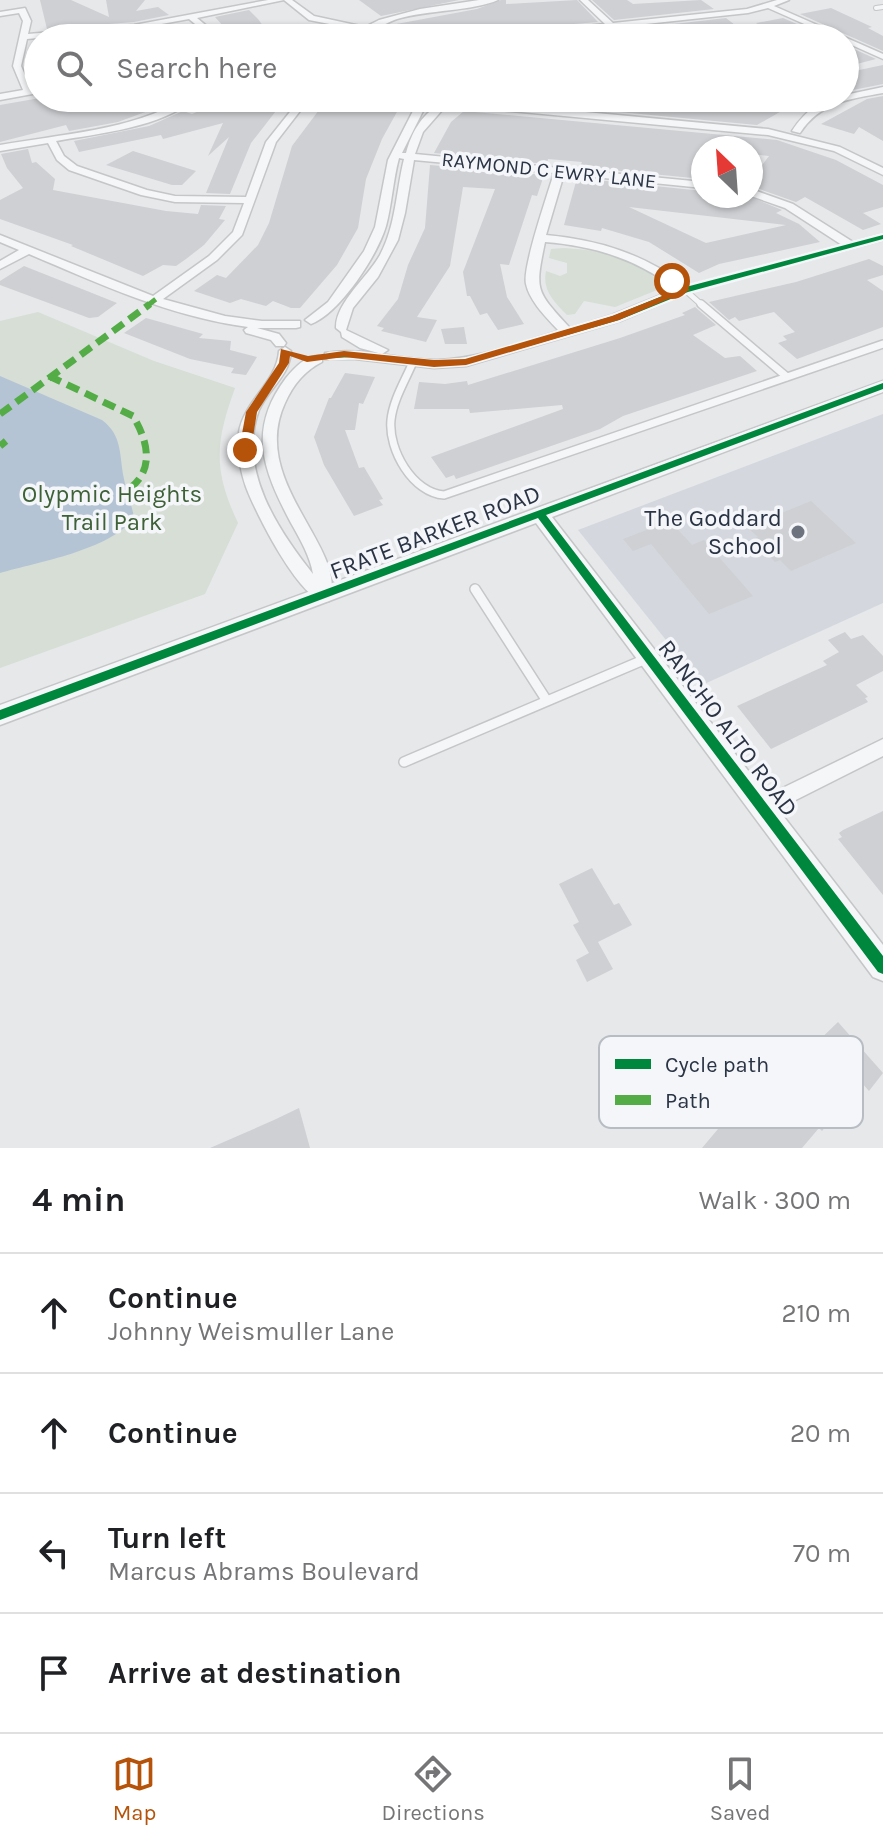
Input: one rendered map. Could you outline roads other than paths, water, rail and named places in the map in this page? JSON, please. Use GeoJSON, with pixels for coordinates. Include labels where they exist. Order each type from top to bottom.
{"type":"FeatureCollection","features":[{"type":"Feature","properties":{"kind":"street"},"geometry":{"type":"LineString","coordinates":[[147,24],[280,0]]}},
{"type":"Feature","properties":{"kind":"street"},"geometry":{"type":"LineString","coordinates":[[287,0],[312,18],[341,24]]}},
{"type":"Feature","properties":{"kind":"street"},"geometry":{"type":"LineString","coordinates":[[380,24],[494,0]]}},
{"type":"Feature","properties":{"kind":"street"},"geometry":{"type":"LineString","coordinates":[[584,0],[610,24]]}},
{"type":"Feature","properties":{"kind":"street"},"geometry":{"type":"LineString","coordinates":[[775,8],[785,0]]}},
{"type":"Feature","properties":{"kind":"street"},"geometry":{"type":"LineString","coordinates":[[646,24],[775,8],[799,0]]}},
{"type":"Feature","properties":{"kind":"street"},"geometry":{"type":"LineString","coordinates":[[775,8],[809,24]]}},
{"type":"Feature","properties":{"kind":"street"},"geometry":{"type":"LineString","coordinates":[[0,14],[22,10],[27,24]]}},
{"type":"Feature","properties":{"kind":"street"},"geometry":{"type":"LineString","coordinates":[[190,16],[200,24]]}},
{"type":"Feature","properties":{"kind":"street"},"geometry":{"type":"LineString","coordinates":[[24,41],[17,66],[24,77]]}},
{"type":"Feature","properties":{"kind":"street"},"geometry":{"type":"LineString","coordinates":[[859,47],[883,57]]}},
{"type":"Feature","properties":{"kind":"street"},"geometry":{"type":"LineString","coordinates":[[859,96],[883,90]]}},
{"type":"Feature","properties":{"kind":"street"},"geometry":{"type":"LineString","coordinates":[[0,97],[24,93]]}},
{"type":"Feature","properties":{"kind":"street"},"geometry":{"type":"LineString","coordinates":[[0,148],[166,112]]}},
{"type":"Feature","properties":{"kind":"street"},"geometry":{"type":"LineString","coordinates":[[156,299],[232,241],[243,224],[271,142],[295,112]]}},
{"type":"Feature","properties":{"kind":"street"},"geometry":{"type":"LineString","coordinates":[[311,320],[332,305],[370,251],[380,227],[396,155],[418,112]]}},
{"type":"Feature","properties":{"kind":"street"},"geometry":{"type":"LineString","coordinates":[[323,596],[319,562],[275,481],[268,449],[269,429],[279,398],[297,372],[343,346],[342,315],[371,278],[392,241],[409,155],[430,116],[436,112]]}},
{"type":"Feature","properties":{"kind":"street"},"geometry":{"type":"LineString","coordinates":[[608,112],[790,136],[880,164]]}},
{"type":"Feature","properties":{"kind":"street"},"geometry":{"type":"LineString","coordinates":[[616,112],[797,131],[844,144],[880,164]]}},
{"type":"Feature","properties":{"kind":"street"},"geometry":{"type":"LineString","coordinates":[[797,131],[809,112]]}},
{"type":"Feature","properties":{"kind":"street"},"geometry":{"type":"LineString","coordinates":[[50,138],[65,164],[145,193],[175,199],[251,200]]}},
{"type":"Feature","properties":{"kind":"street","name":"RAYMOND C EWRY LANE"},"geometry":{"type":"LineString","coordinates":[[396,155],[691,184]]}},
{"type":"Feature","properties":{"kind":"street"},"geometry":{"type":"LineString","coordinates":[[560,171],[531,276],[533,290],[568,333]]}},
{"type":"Feature","properties":{"kind":"street"},"geometry":{"type":"LineString","coordinates":[[763,196],[789,206],[852,246]]}},
{"type":"Feature","properties":{"kind":"street"},"geometry":{"type":"LineString","coordinates":[[0,238],[198,315],[238,323],[275,337],[298,358],[466,362],[625,315],[685,290],[883,237]]}},
{"type":"Feature","properties":{"kind":"street"},"geometry":{"type":"LineString","coordinates":[[540,238],[595,243],[621,250],[653,266],[685,290]]}},
{"type":"Feature","properties":{"kind":"street"},"geometry":{"type":"LineString","coordinates":[[0,266],[29,249]]}},
{"type":"Feature","properties":{"kind":"street"},"geometry":{"type":"LineString","coordinates":[[238,323],[329,321],[393,358]]}},
{"type":"Feature","properties":{"kind":"street"},"geometry":{"type":"LineString","coordinates":[[296,324],[284,332],[284,363],[251,412],[245,450],[258,498],[297,569],[323,596]]}},
{"type":"Feature","properties":{"kind":"street","name":"FRATE BARKER ROAD"},"geometry":{"type":"LineString","coordinates":[[0,715],[883,386]]}},
{"type":"Feature","properties":{"kind":"street","name":"RANCHO ALTO ROAD"},"geometry":{"type":"LineString","coordinates":[[540,514],[883,967]]}},
{"type":"Feature","properties":{"kind":"street"},"geometry":{"type":"LineString","coordinates":[[763,807],[883,747]]}},
{"type":"Feature","properties":{"kind":"lane"},"geometry":{"type":"LineString","coordinates":[[876,8],[883,7]]}},
{"type":"Feature","properties":{"kind":"lane"},"geometry":{"type":"LineString","coordinates":[[685,290],[787,377]]}},
{"type":"Feature","properties":{"kind":"lane"},"geometry":{"type":"LineString","coordinates":[[413,362],[393,411],[389,435],[415,482],[435,495],[456,492],[883,344]]}},
{"type":"Feature","properties":{"kind":"lane"},"geometry":{"type":"LineString","coordinates":[[475,589],[547,701]]}},
{"type":"Feature","properties":{"kind":"lane"},"geometry":{"type":"LineString","coordinates":[[404,762],[649,658]]}},
{"type":"Feature","properties":{"kind":"water"},"geometry":{"type":"Polygon","coordinates":[[[0,376],[102,420],[109,426],[119,446],[134,518],[123,529],[91,547],[0,573],[0,376]]]}},
{"type":"Feature","properties":{"kind":"place","name":"The Goddard School"},"geometry":{"type":"Point","coordinates":[798,532]}},
{"type":"Feature","properties":{"kind":"park label","name":"Olypmic Heights Trail Park"},"geometry":{"type":"Point","coordinates":[112,508]}}]}
